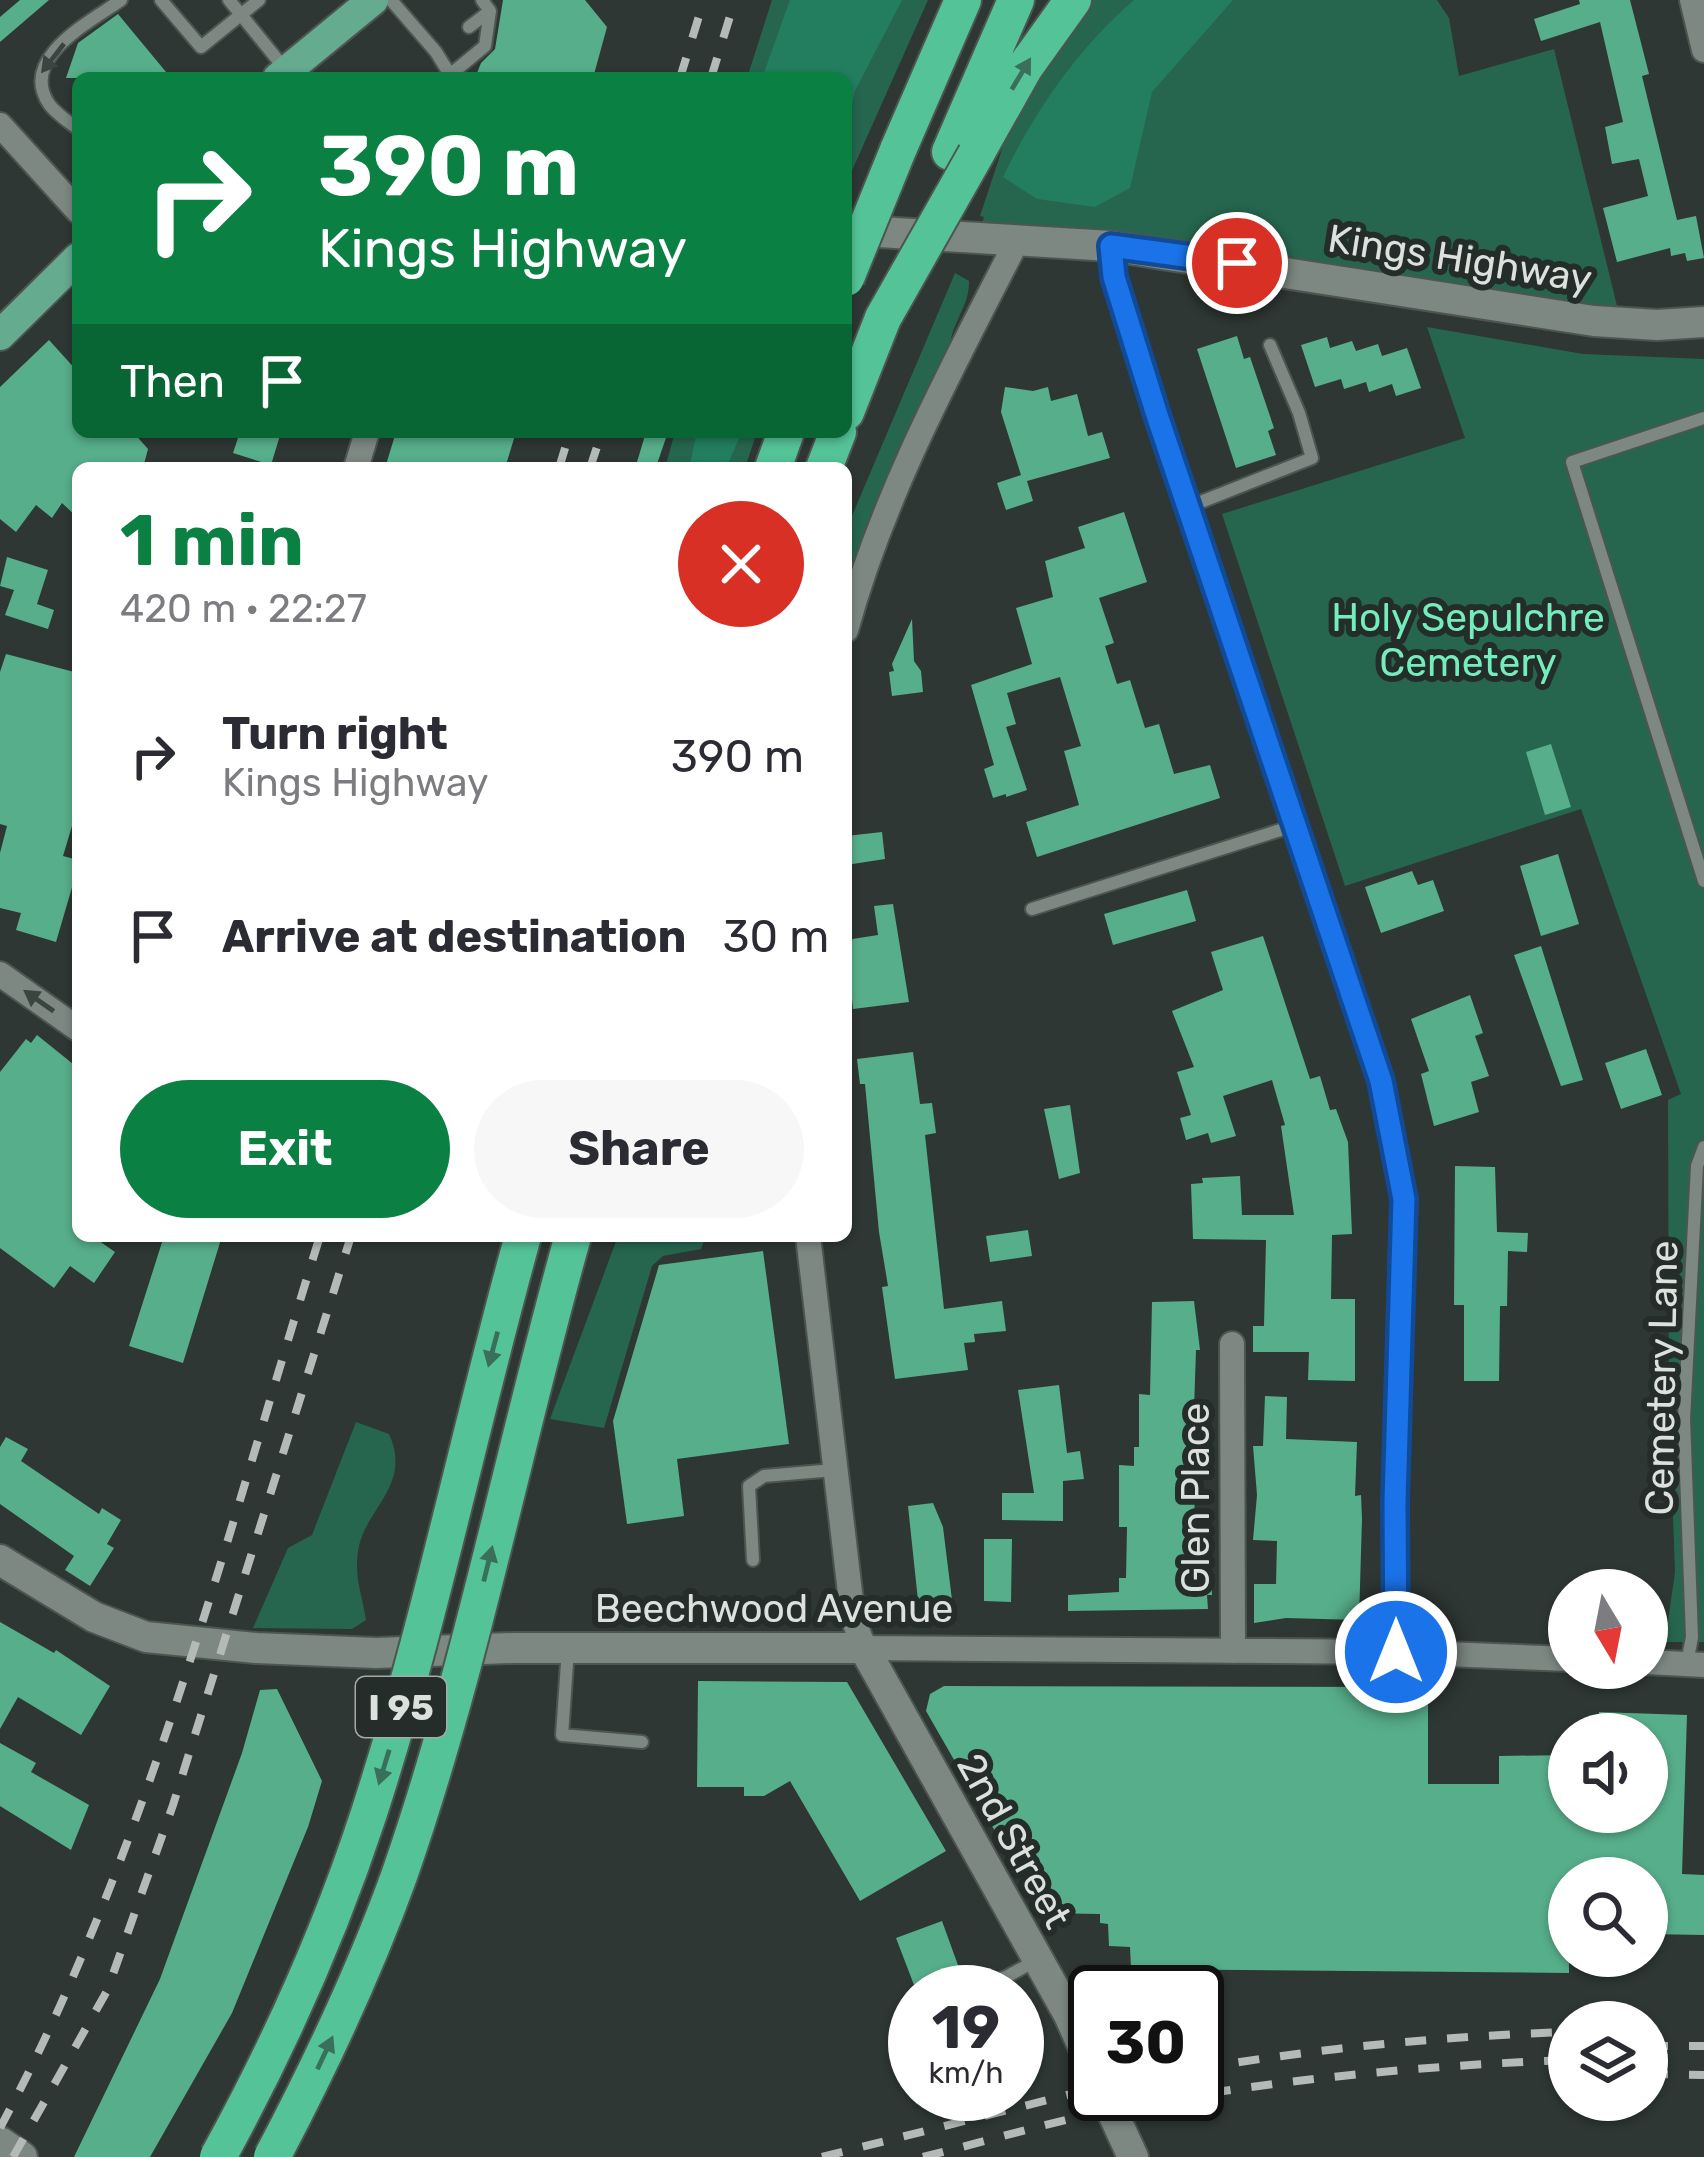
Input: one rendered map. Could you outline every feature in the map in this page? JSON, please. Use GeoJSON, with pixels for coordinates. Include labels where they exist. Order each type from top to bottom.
{"type":"FeatureCollection","features":[{"type":"Feature","properties":{"kind":"highway"},"geometry":{"type":"LineString","coordinates":[[852,263],[963,0]]}},
{"type":"Feature","properties":{"kind":"highway"},"geometry":{"type":"LineString","coordinates":[[852,396],[883,318],[963,153],[1016,0]]}},
{"type":"Feature","properties":{"kind":"highway"},"geometry":{"type":"LineString","coordinates":[[963,153],[1073,0]]}},
{"type":"Feature","properties":{"kind":"highway","name":"I 95"},"geometry":{"type":"LineString","coordinates":[[218,2157],[302,1991],[367,1821],[418,1647],[521,1242]]}},
{"type":"Feature","properties":{"kind":"highway","name":"I 95"},"geometry":{"type":"LineString","coordinates":[[272,2157],[349,2000],[413,1833],[571,1242]]}},
{"type":"Feature","properties":{"kind":"main road"},"geometry":{"type":"LineString","coordinates":[[292,72],[374,0]]}},
{"type":"Feature","properties":{"kind":"main road"},"geometry":{"type":"LineString","coordinates":[[0,335],[72,264]]}},
{"type":"Feature","properties":{"kind":"street"},"geometry":{"type":"LineString","coordinates":[[1692,0],[1704,50]]}},
{"type":"Feature","properties":{"kind":"street"},"geometry":{"type":"LineString","coordinates":[[0,125],[72,204]]}},
{"type":"Feature","properties":{"kind":"street","name":"Kings Highway"},"geometry":{"type":"LineString","coordinates":[[852,230],[1111,246],[1594,321],[1657,326],[1704,322]]}},
{"type":"Feature","properties":{"kind":"street"},"geometry":{"type":"LineString","coordinates":[[852,609],[899,482],[1018,239]]}},
{"type":"Feature","properties":{"kind":"street"},"geometry":{"type":"LineString","coordinates":[[1111,246],[1114,277],[1187,508],[1381,1081],[1404,1199],[1395,1502],[1396,1652]]}},
{"type":"Feature","properties":{"kind":"street"},"geometry":{"type":"LineString","coordinates":[[0,974],[72,1025]]}},
{"type":"Feature","properties":{"kind":"street"},"geometry":{"type":"LineString","coordinates":[[809,1242],[853,1618],[864,1648]]}},
{"type":"Feature","properties":{"kind":"street","name":"Glen Place"},"geometry":{"type":"LineString","coordinates":[[1232,1345],[1233,1651]]}},
{"type":"Feature","properties":{"kind":"street","name":"Beechwood Avenue"},"geometry":{"type":"LineString","coordinates":[[0,1560],[94,1617],[146,1637],[256,1648],[376,1654],[568,1648],[864,1648],[1396,1652],[1548,1658]]}},
{"type":"Feature","properties":{"kind":"street","name":"2nd Street"},"geometry":{"type":"LineString","coordinates":[[864,1648],[1068,2013]]}},
{"type":"Feature","properties":{"kind":"street"},"geometry":{"type":"LineString","coordinates":[[1117,2121],[1133,2157]]}},
{"type":"Feature","properties":{"kind":"street"},"geometry":{"type":"LineString","coordinates":[[0,2142],[22,2157]]}},
{"type":"Feature","properties":{"kind":"lane"},"geometry":{"type":"LineString","coordinates":[[72,124],[50,106],[40,70],[52,52],[121,0]]}},
{"type":"Feature","properties":{"kind":"lane"},"geometry":{"type":"LineString","coordinates":[[161,0],[201,47],[259,0]]}},
{"type":"Feature","properties":{"kind":"lane"},"geometry":{"type":"LineString","coordinates":[[229,0],[284,72]]}},
{"type":"Feature","properties":{"kind":"lane"},"geometry":{"type":"LineString","coordinates":[[391,0],[417,30],[441,48],[450,72]]}},
{"type":"Feature","properties":{"kind":"lane"},"geometry":{"type":"LineString","coordinates":[[469,27],[486,6]]}},
{"type":"Feature","properties":{"kind":"lane"},"geometry":{"type":"LineString","coordinates":[[456,72],[485,46],[486,6]]}},
{"type":"Feature","properties":{"kind":"lane"},"geometry":{"type":"LineString","coordinates":[[417,30],[430,20]]}},
{"type":"Feature","properties":{"kind":"lane"},"geometry":{"type":"LineString","coordinates":[[1187,508],[1312,458],[1299,412],[1270,345]]}},
{"type":"Feature","properties":{"kind":"lane"},"geometry":{"type":"LineString","coordinates":[[1704,418],[1572,462],[1704,881]]}},
{"type":"Feature","properties":{"kind":"lane"},"geometry":{"type":"LineString","coordinates":[[1032,909],[1293,826]]}},
{"type":"Feature","properties":{"kind":"lane","name":"Cemetery Lane"},"geometry":{"type":"LineString","coordinates":[[1695,1664],[1684,1419],[1697,1166],[1704,1147]]}},
{"type":"Feature","properties":{"kind":"lane"},"geometry":{"type":"LineString","coordinates":[[753,1560],[749,1486],[773,1474],[834,1470]]}},
{"type":"Feature","properties":{"kind":"lane"},"geometry":{"type":"LineString","coordinates":[[568,1648],[562,1736],[642,1742]]}},
{"type":"Feature","properties":{"kind":"lane"},"geometry":{"type":"LineString","coordinates":[[1027,1965],[1036,1960]]}},
{"type":"Feature","properties":{"kind":"green space"},"geometry":{"type":"Polygon","coordinates":[[[772,0],[928,0],[852,171],[852,72],[749,72],[772,0]]]}},
{"type":"Feature","properties":{"kind":"green space"},"geometry":{"type":"Polygon","coordinates":[[[790,0],[902,0],[852,103],[852,72],[764,72],[790,0]]]}},
{"type":"Feature","properties":{"kind":"green space"},"geometry":{"type":"Polygon","coordinates":[[[1093,0],[1437,0],[1449,18],[1459,76],[1554,49],[1619,314],[982,224],[984,217],[980,216],[1020,95],[1093,0]]]}},
{"type":"Feature","properties":{"kind":"green space"},"geometry":{"type":"Polygon","coordinates":[[[1134,0],[1233,0],[1152,92],[1130,188],[1095,207],[1037,199],[1003,177],[1060,82],[1134,0]]]}},
{"type":"Feature","properties":{"kind":"green space"},"geometry":{"type":"Polygon","coordinates":[[[955,273],[969,281],[949,358],[852,595],[852,516],[955,273]]]}},
{"type":"Feature","properties":{"kind":"green space","name":"Holy Sepulchre Cemetery"},"geometry":{"type":"Polygon","coordinates":[[[1427,327],[1583,354],[1704,359],[1704,1642],[1668,1642],[1675,1572],[1668,1100],[1681,1094],[1581,809],[1345,886],[1222,514],[1465,438],[1427,327]]]}},
{"type":"Feature","properties":{"kind":"green space"},"geometry":{"type":"Polygon","coordinates":[[[673,438],[755,438],[747,462],[667,462],[673,438]]]}},
{"type":"Feature","properties":{"kind":"green space"},"geometry":{"type":"Polygon","coordinates":[[[696,438],[739,438],[729,462],[690,462],[696,438]]]}},
{"type":"Feature","properties":{"kind":"green space"},"geometry":{"type":"Polygon","coordinates":[[[616,1242],[704,1242],[701,1249],[663,1256],[652,1266],[604,1428],[550,1419],[616,1242]]]}},
{"type":"Feature","properties":{"kind":"green space"},"geometry":{"type":"Polygon","coordinates":[[[356,1422],[389,1434],[395,1452],[392,1481],[364,1532],[357,1556],[366,1620],[352,1629],[253,1628],[288,1548],[312,1535],[356,1422]]]}},
{"type":"Feature","properties":{"kind":"building"},"geometry":{"type":"Polygon","coordinates":[[[20,0],[49,0],[0,42],[0,17],[20,0]]]}},
{"type":"Feature","properties":{"kind":"building"},"geometry":{"type":"Polygon","coordinates":[[[503,0],[585,0],[607,27],[595,72],[477,72],[495,49],[503,0]]]}},
{"type":"Feature","properties":{"kind":"building"},"geometry":{"type":"Polygon","coordinates":[[[1579,0],[1630,0],[1649,74],[1642,76],[1677,220],[1696,216],[1704,258],[1687,261],[1685,253],[1671,256],[1670,248],[1617,262],[1603,208],[1648,196],[1639,159],[1612,164],[1605,127],[1623,122],[1600,22],[1541,41],[1534,19],[1580,4],[1579,0]]]}},
{"type":"Feature","properties":{"kind":"building"},"geometry":{"type":"Polygon","coordinates":[[[118,14],[166,72],[72,72],[72,78],[66,78],[78,43],[118,14]]]}},
{"type":"Feature","properties":{"kind":"building"},"geometry":{"type":"Polygon","coordinates":[[[1237,336],[1244,359],[1250,357],[1274,428],[1268,431],[1276,455],[1236,468],[1197,349],[1237,336]]]}},
{"type":"Feature","properties":{"kind":"building"},"geometry":{"type":"Polygon","coordinates":[[[1327,337],[1330,348],[1352,341],[1356,351],[1378,344],[1382,356],[1407,348],[1421,388],[1396,396],[1392,384],[1369,392],[1366,382],[1344,389],[1341,379],[1315,387],[1301,345],[1327,337]]]}},
{"type":"Feature","properties":{"kind":"building"},"geometry":{"type":"Polygon","coordinates":[[[49,340],[72,365],[72,438],[138,438],[148,449],[145,462],[72,462],[72,512],[62,503],[52,518],[36,505],[16,532],[0,519],[0,387],[49,340]]]}},
{"type":"Feature","properties":{"kind":"building"},"geometry":{"type":"Polygon","coordinates":[[[1005,387],[1033,391],[1048,387],[1051,401],[1077,394],[1088,436],[1102,432],[1110,458],[1027,481],[1033,501],[1006,510],[997,483],[1021,475],[1001,412],[1005,387]]]}},
{"type":"Feature","properties":{"kind":"building"},"geometry":{"type":"Polygon","coordinates":[[[238,438],[279,438],[272,462],[233,453],[238,438]]]}},
{"type":"Feature","properties":{"kind":"building"},"geometry":{"type":"Polygon","coordinates":[[[394,438],[514,438],[507,462],[387,462],[394,438]]]}},
{"type":"Feature","properties":{"kind":"building"},"geometry":{"type":"Polygon","coordinates":[[[644,438],[666,438],[658,462],[637,462],[644,438]]]}},
{"type":"Feature","properties":{"kind":"building"},"geometry":{"type":"Polygon","coordinates":[[[1124,512],[1147,582],[1099,598],[1114,643],[1105,646],[1117,684],[1130,680],[1145,728],[1159,724],[1174,774],[1210,765],[1220,798],[1037,857],[1026,822],[1079,805],[1064,751],[1081,746],[1060,677],[1007,693],[1016,724],[1006,727],[1027,790],[1006,797],[993,798],[984,769],[994,765],[971,685],[1032,664],[1016,608],[1053,597],[1045,561],[1085,548],[1078,527],[1124,512]]]}},
{"type":"Feature","properties":{"kind":"building"},"geometry":{"type":"Polygon","coordinates":[[[7,557],[48,570],[37,604],[54,610],[48,629],[5,615],[14,590],[0,586],[7,557]]]}},
{"type":"Feature","properties":{"kind":"building"},"geometry":{"type":"Polygon","coordinates":[[[912,619],[914,661],[921,671],[923,692],[892,696],[889,672],[894,671],[892,664],[912,619]]]}},
{"type":"Feature","properties":{"kind":"building"},"geometry":{"type":"Polygon","coordinates":[[[6,654],[72,671],[72,826],[63,856],[72,858],[72,887],[56,942],[16,930],[21,913],[0,908],[0,853],[7,826],[0,824],[0,672],[6,654]]]}},
{"type":"Feature","properties":{"kind":"building"},"geometry":{"type":"Polygon","coordinates":[[[1551,744],[1571,807],[1545,815],[1526,752],[1551,744]]]}},
{"type":"Feature","properties":{"kind":"building"},"geometry":{"type":"Polygon","coordinates":[[[882,832],[885,859],[852,864],[852,835],[882,832]]]}},
{"type":"Feature","properties":{"kind":"building"},"geometry":{"type":"Polygon","coordinates":[[[1558,854],[1579,924],[1541,936],[1520,866],[1558,854]]]}},
{"type":"Feature","properties":{"kind":"building"},"geometry":{"type":"Polygon","coordinates":[[[1412,871],[1418,885],[1433,880],[1444,911],[1381,933],[1365,887],[1412,871]]]}},
{"type":"Feature","properties":{"kind":"building"},"geometry":{"type":"Polygon","coordinates":[[[1187,890],[1196,921],[1113,945],[1104,914],[1187,890]]]}},
{"type":"Feature","properties":{"kind":"building"},"geometry":{"type":"Polygon","coordinates":[[[893,904],[909,1002],[853,1009],[852,939],[878,935],[874,906],[893,904]]]}},
{"type":"Feature","properties":{"kind":"building"},"geometry":{"type":"Polygon","coordinates":[[[1263,936],[1310,1079],[1320,1076],[1330,1110],[1336,1109],[1348,1142],[1352,1234],[1332,1235],[1331,1299],[1355,1299],[1355,1381],[1308,1380],[1309,1352],[1253,1352],[1253,1326],[1264,1326],[1266,1240],[1193,1239],[1191,1184],[1203,1183],[1202,1178],[1240,1176],[1242,1215],[1294,1215],[1281,1126],[1285,1125],[1272,1080],[1223,1096],[1236,1136],[1211,1143],[1208,1133],[1186,1140],[1180,1118],[1191,1115],[1177,1072],[1194,1067],[1172,1011],[1223,990],[1211,952],[1263,936]]]}},
{"type":"Feature","properties":{"kind":"building"},"geometry":{"type":"Polygon","coordinates":[[[1541,946],[1583,1080],[1561,1086],[1514,955],[1541,946]]]}},
{"type":"Feature","properties":{"kind":"building"},"geometry":{"type":"Polygon","coordinates":[[[1470,995],[1483,1033],[1475,1036],[1489,1076],[1471,1082],[1479,1112],[1434,1126],[1421,1074],[1429,1071],[1411,1019],[1470,995]]]}},
{"type":"Feature","properties":{"kind":"building"},"geometry":{"type":"Polygon","coordinates":[[[37,1035],[72,1063],[72,1242],[101,1242],[115,1252],[94,1283],[70,1266],[54,1288],[0,1248],[0,1072],[26,1039],[31,1043],[37,1035]]]}},
{"type":"Feature","properties":{"kind":"building"},"geometry":{"type":"Polygon","coordinates":[[[1646,1049],[1662,1095],[1621,1109],[1605,1063],[1646,1049]]]}},
{"type":"Feature","properties":{"kind":"building"},"geometry":{"type":"Polygon","coordinates":[[[913,1052],[920,1104],[932,1103],[936,1133],[925,1135],[944,1309],[1002,1301],[1006,1331],[974,1334],[975,1342],[964,1343],[968,1370],[895,1379],[882,1287],[888,1286],[865,1084],[860,1084],[857,1059],[913,1052]]]}},
{"type":"Feature","properties":{"kind":"building"},"geometry":{"type":"Polygon","coordinates":[[[1070,1105],[1080,1173],[1059,1179],[1044,1109],[1070,1105]]]}},
{"type":"Feature","properties":{"kind":"building"},"geometry":{"type":"Polygon","coordinates":[[[1455,1166],[1495,1167],[1497,1232],[1528,1233],[1527,1252],[1508,1251],[1507,1306],[1500,1306],[1499,1381],[1464,1381],[1464,1305],[1454,1305],[1455,1166]]]}},
{"type":"Feature","properties":{"kind":"building"},"geometry":{"type":"Polygon","coordinates":[[[1028,1230],[1032,1256],[990,1262],[986,1236],[1028,1230]]]}},
{"type":"Feature","properties":{"kind":"building"},"geometry":{"type":"Polygon","coordinates":[[[162,1242],[220,1242],[183,1363],[129,1346],[162,1242]]]}},
{"type":"Feature","properties":{"kind":"building"},"geometry":{"type":"Polygon","coordinates":[[[763,1251],[789,1444],[677,1459],[684,1516],[627,1524],[613,1421],[659,1265],[763,1251]]]}},
{"type":"Feature","properties":{"kind":"building"},"geometry":{"type":"Polygon","coordinates":[[[1194,1301],[1200,1350],[1196,1350],[1193,1439],[1195,1526],[1209,1525],[1212,1595],[1207,1595],[1208,1609],[1068,1611],[1068,1595],[1119,1592],[1119,1578],[1126,1578],[1127,1527],[1119,1527],[1119,1465],[1134,1466],[1134,1447],[1139,1447],[1139,1394],[1150,1395],[1152,1302],[1194,1301]]]}},
{"type":"Feature","properties":{"kind":"building"},"geometry":{"type":"Polygon","coordinates":[[[1059,1385],[1067,1453],[1080,1451],[1084,1479],[1063,1481],[1063,1521],[1002,1520],[1002,1493],[1034,1493],[1018,1390],[1059,1385]]]}},
{"type":"Feature","properties":{"kind":"building"},"geometry":{"type":"Polygon","coordinates":[[[1265,1396],[1287,1397],[1286,1439],[1357,1442],[1355,1496],[1361,1495],[1362,1519],[1359,1620],[1286,1618],[1254,1623],[1254,1584],[1276,1584],[1277,1541],[1253,1540],[1257,1495],[1253,1446],[1263,1446],[1265,1396]]]}},
{"type":"Feature","properties":{"kind":"building"},"geometry":{"type":"Polygon","coordinates":[[[6,1437],[28,1449],[21,1461],[99,1514],[102,1508],[121,1520],[107,1544],[114,1548],[90,1586],[65,1570],[74,1556],[0,1504],[0,1447],[6,1437]]]}},
{"type":"Feature","properties":{"kind":"building"},"geometry":{"type":"Polygon","coordinates":[[[933,1503],[943,1527],[953,1608],[919,1610],[908,1506],[933,1503]]]}},
{"type":"Feature","properties":{"kind":"building"},"geometry":{"type":"Polygon","coordinates":[[[984,1539],[1012,1539],[1011,1602],[984,1601],[984,1539]]]}},
{"type":"Feature","properties":{"kind":"building"},"geometry":{"type":"Polygon","coordinates":[[[0,1622],[56,1650],[110,1686],[81,1735],[18,1697],[0,1729],[0,1622]]]}},
{"type":"Feature","properties":{"kind":"building"},"geometry":{"type":"Polygon","coordinates":[[[698,1681],[847,1682],[946,1851],[860,1901],[790,1781],[764,1796],[744,1796],[744,1787],[697,1787],[698,1681]]]}},
{"type":"Feature","properties":{"kind":"building"},"geometry":{"type":"Polygon","coordinates":[[[944,1686],[1428,1687],[1428,1784],[1499,1784],[1499,1756],[1548,1755],[1548,1833],[1668,1833],[1668,1714],[1687,1715],[1682,1874],[1704,1875],[1704,1935],[1668,1934],[1668,1857],[1548,1857],[1548,1973],[1131,1965],[1130,1947],[1109,1946],[1108,1924],[1100,1923],[1100,1914],[1042,1913],[926,1711],[930,1694],[944,1686]]]}},
{"type":"Feature","properties":{"kind":"building"},"geometry":{"type":"Polygon","coordinates":[[[277,1689],[322,1781],[232,2013],[150,2157],[74,2157],[160,1979],[260,1690],[277,1689]]]}},
{"type":"Feature","properties":{"kind":"building"},"geometry":{"type":"Polygon","coordinates":[[[0,1743],[36,1763],[31,1772],[89,1805],[71,1850],[0,1806],[0,1743]]]}},
{"type":"Feature","properties":{"kind":"building"},"geometry":{"type":"Polygon","coordinates":[[[942,1921],[958,1965],[906,1965],[896,1938],[942,1921]]]}},
{"type":"Feature","properties":{"kind":"railway"},"geometry":{"type":"LineString","coordinates":[[682,72],[704,0]]}},
{"type":"Feature","properties":{"kind":"railway"},"geometry":{"type":"LineString","coordinates":[[713,72],[735,0]]}},
{"type":"Feature","properties":{"kind":"railway"},"geometry":{"type":"LineString","coordinates":[[561,462],[568,438]]}},
{"type":"Feature","properties":{"kind":"railway"},"geometry":{"type":"LineString","coordinates":[[592,462],[600,438]]}},
{"type":"Feature","properties":{"kind":"railway"},"geometry":{"type":"LineString","coordinates":[[0,2128],[52,2023],[141,1804],[217,1577],[318,1242]]}},
{"type":"Feature","properties":{"kind":"railway"},"geometry":{"type":"LineString","coordinates":[[13,2157],[107,1991],[173,1805],[349,1242]]}},
{"type":"Feature","properties":{"kind":"railway"},"geometry":{"type":"LineString","coordinates":[[1224,2065],[1382,2044],[1548,2033]]}},
{"type":"Feature","properties":{"kind":"railway"},"geometry":{"type":"LineString","coordinates":[[1668,2046],[1704,2046]]}},
{"type":"Feature","properties":{"kind":"railway"},"geometry":{"type":"LineString","coordinates":[[923,2157],[1072,2119],[1211,2093],[1390,2071],[1548,2061]]}},
{"type":"Feature","properties":{"kind":"railway"},"geometry":{"type":"LineString","coordinates":[[1668,2074],[1704,2075]]}},
{"type":"Feature","properties":{"kind":"railway"},"geometry":{"type":"LineString","coordinates":[[822,2157],[1068,2095]]}},
{"type":"Feature","properties":{"kind":"route"},"geometry":{"type":"LineString","coordinates":[[1237,263],[1111,246],[1114,277],[1157,415],[1381,1081],[1398,1153],[1404,1199],[1395,1502],[1396,1652]]}}]}
